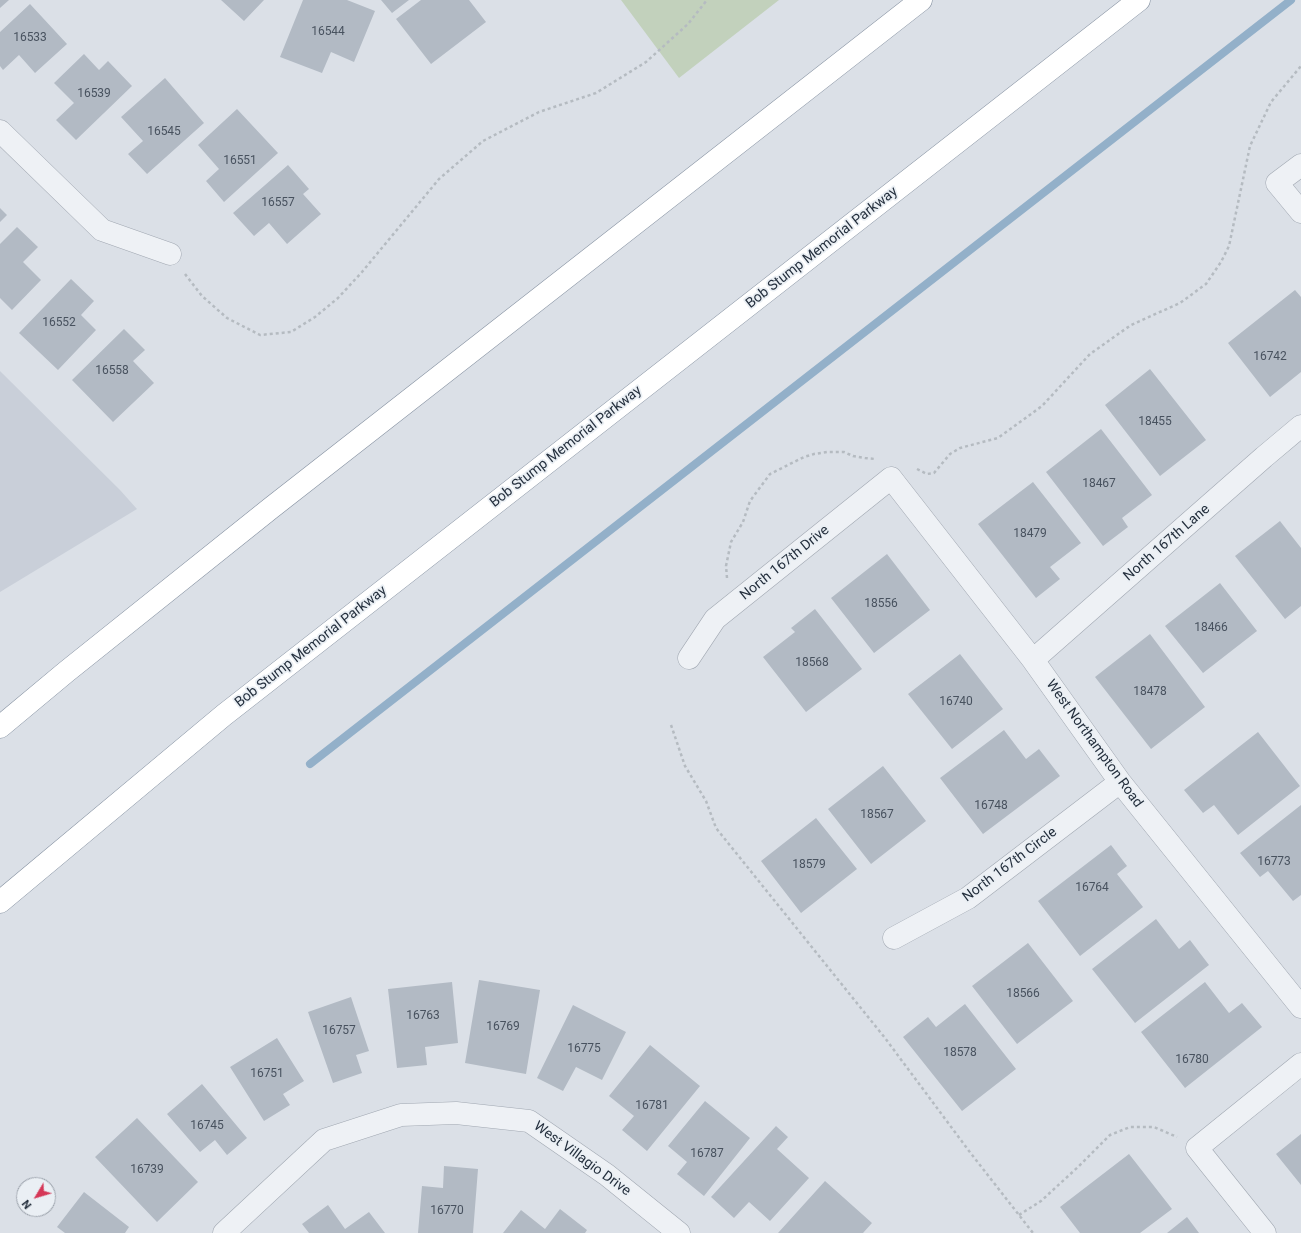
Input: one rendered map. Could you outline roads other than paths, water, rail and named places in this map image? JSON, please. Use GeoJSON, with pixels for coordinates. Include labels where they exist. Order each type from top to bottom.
{"type":"FeatureCollection","features":[{"type":"Feature","properties":{"kind":"highway"},"geometry":{"type":"LineString","coordinates":[[0,727],[66,672],[277,503],[921,0]]}},
{"type":"Feature","properties":{"kind":"highway","name":"Bob Stump Memorial Parkway"},"geometry":{"type":"LineString","coordinates":[[0,902],[224,714],[1139,0]]}},
{"type":"Feature","properties":{"kind":"street"},"geometry":{"type":"LineString","coordinates":[[0,131],[102,230],[170,254]]}},
{"type":"Feature","properties":{"kind":"street"},"geometry":{"type":"LineString","coordinates":[[1301,164],[1278,183],[1301,212]]}},
{"type":"Feature","properties":{"kind":"street","name":"North 167th Lane"},"geometry":{"type":"LineString","coordinates":[[1033,660],[1301,426]]}},
{"type":"Feature","properties":{"kind":"street","name":"West Northampton Road"},"geometry":{"type":"LineString","coordinates":[[891,478],[1033,660],[1120,782],[1301,1006]]}},
{"type":"Feature","properties":{"kind":"street","name":"North 167th Drive"},"geometry":{"type":"LineString","coordinates":[[690,658],[715,619],[891,478]]}},
{"type":"Feature","properties":{"kind":"street","name":"North 167th Circle"},"geometry":{"type":"LineString","coordinates":[[894,938],[968,898],[1120,782]]}},
{"type":"Feature","properties":{"kind":"street"},"geometry":{"type":"LineString","coordinates":[[1265,1233],[1197,1148],[1301,1064]]}},
{"type":"Feature","properties":{"kind":"street","name":"West Villagio Drive"},"geometry":{"type":"LineString","coordinates":[[224,1233],[324,1140],[401,1116],[456,1113],[529,1121],[607,1175],[679,1233]]}},
{"type":"Feature","properties":{"kind":"waterway"},"geometry":{"type":"LineString","coordinates":[[310,764],[1291,0]]}}]}
